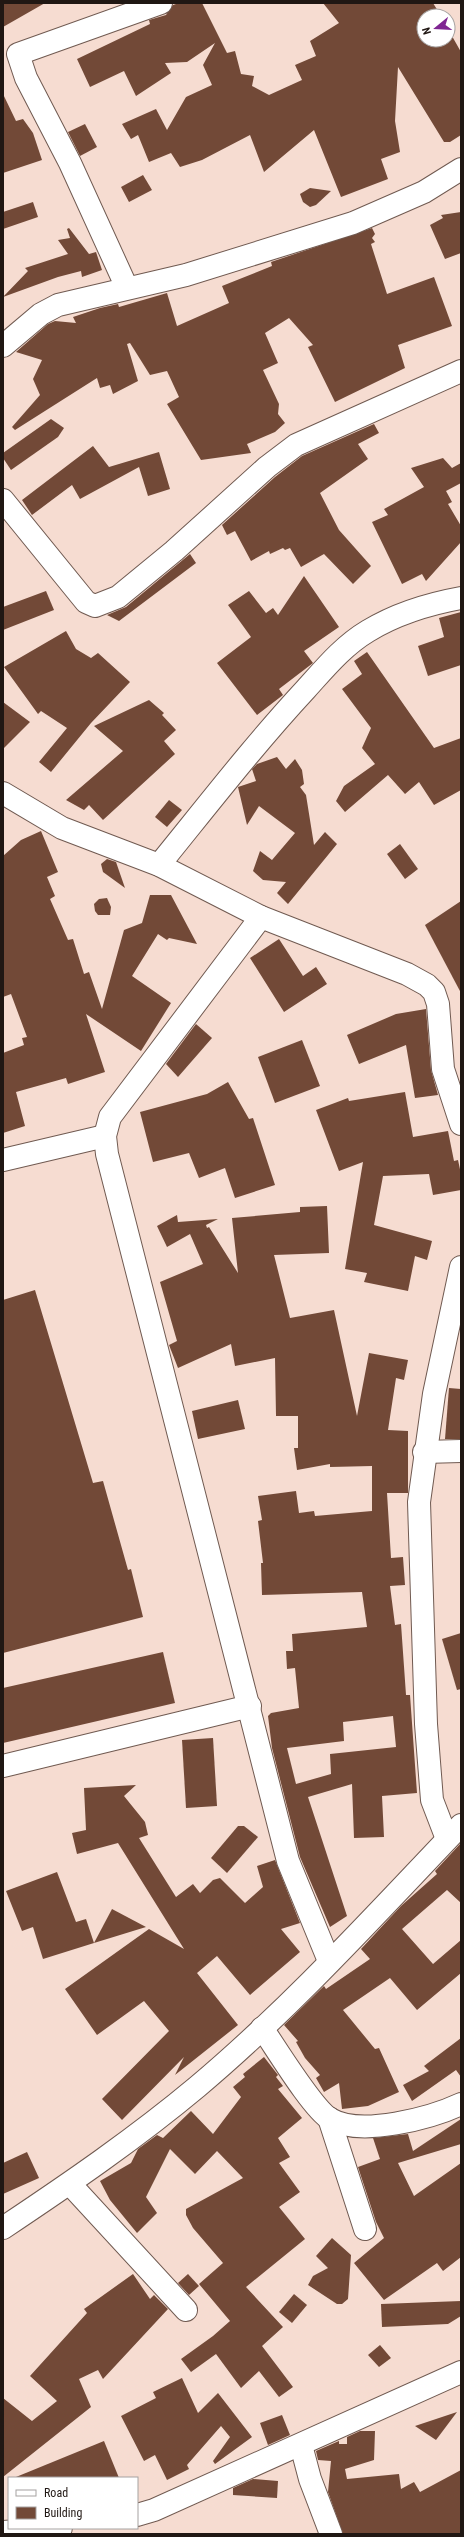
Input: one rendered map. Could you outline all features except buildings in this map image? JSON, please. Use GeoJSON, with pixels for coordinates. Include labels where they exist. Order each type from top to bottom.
{"type":"FeatureCollection","features":[{"type":"Feature","properties":{"kind":"street"},"geometry":{"type":"LineString","coordinates":[[127,288],[70,163],[26,78],[11,56],[129,9],[162,3]]}},
{"type":"Feature","properties":{"kind":"street"},"geometry":{"type":"LineString","coordinates":[[3,346],[41,314],[58,305],[186,275],[353,223],[424,192],[461,169]]}},
{"type":"Feature","properties":{"kind":"street"},"geometry":{"type":"LineString","coordinates":[[3,500],[86,602],[95,606],[103,604],[118,597],[174,551],[267,467],[296,445],[461,371]]}},
{"type":"Feature","properties":{"kind":"street"},"geometry":{"type":"LineString","coordinates":[[159,866],[292,704],[343,649],[368,631],[406,613],[429,604],[461,598]]}},
{"type":"Feature","properties":{"kind":"street"},"geometry":{"type":"LineString","coordinates":[[3,793],[62,828],[159,866],[261,917],[407,974],[427,985],[434,992],[438,1004],[443,1069],[461,1124]]}},
{"type":"Feature","properties":{"kind":"street"},"geometry":{"type":"LineString","coordinates":[[261,917],[110,1117],[105,1136],[111,1169],[250,1706],[288,1861],[329,1961]]}},
{"type":"Feature","properties":{"kind":"street"},"geometry":{"type":"LineString","coordinates":[[3,1160],[105,1136]]}},
{"type":"Feature","properties":{"kind":"street"},"geometry":{"type":"LineString","coordinates":[[3,2228],[70,2184],[197,2087],[262,2028],[454,1832],[432,1800],[426,1724],[419,1502],[424,1452],[461,1267]]}},
{"type":"Feature","properties":{"kind":"street"},"geometry":{"type":"LineString","coordinates":[[424,1452],[461,1451]]}},
{"type":"Feature","properties":{"kind":"street"},"geometry":{"type":"LineString","coordinates":[[3,1766],[250,1706]]}},
{"type":"Feature","properties":{"kind":"street"},"geometry":{"type":"LineString","coordinates":[[262,2028],[309,2095],[329,2118],[365,2229]]}},
{"type":"Feature","properties":{"kind":"street"},"geometry":{"type":"LineString","coordinates":[[329,2118],[345,2125],[364,2126],[400,2123],[461,2104]]}},
{"type":"Feature","properties":{"kind":"street"},"geometry":{"type":"LineString","coordinates":[[70,2184],[186,2310]]}},
{"type":"Feature","properties":{"kind":"street"},"geometry":{"type":"LineString","coordinates":[[138,2515],[154,2510],[301,2446],[461,2372]]}},
{"type":"Feature","properties":{"kind":"street"},"geometry":{"type":"LineString","coordinates":[[301,2446],[310,2479],[331,2534]]}},
{"type":"Feature","properties":{"kind":"street"},"geometry":{"type":"LineString","coordinates":[[3,2532],[46,2529]]}}]}
